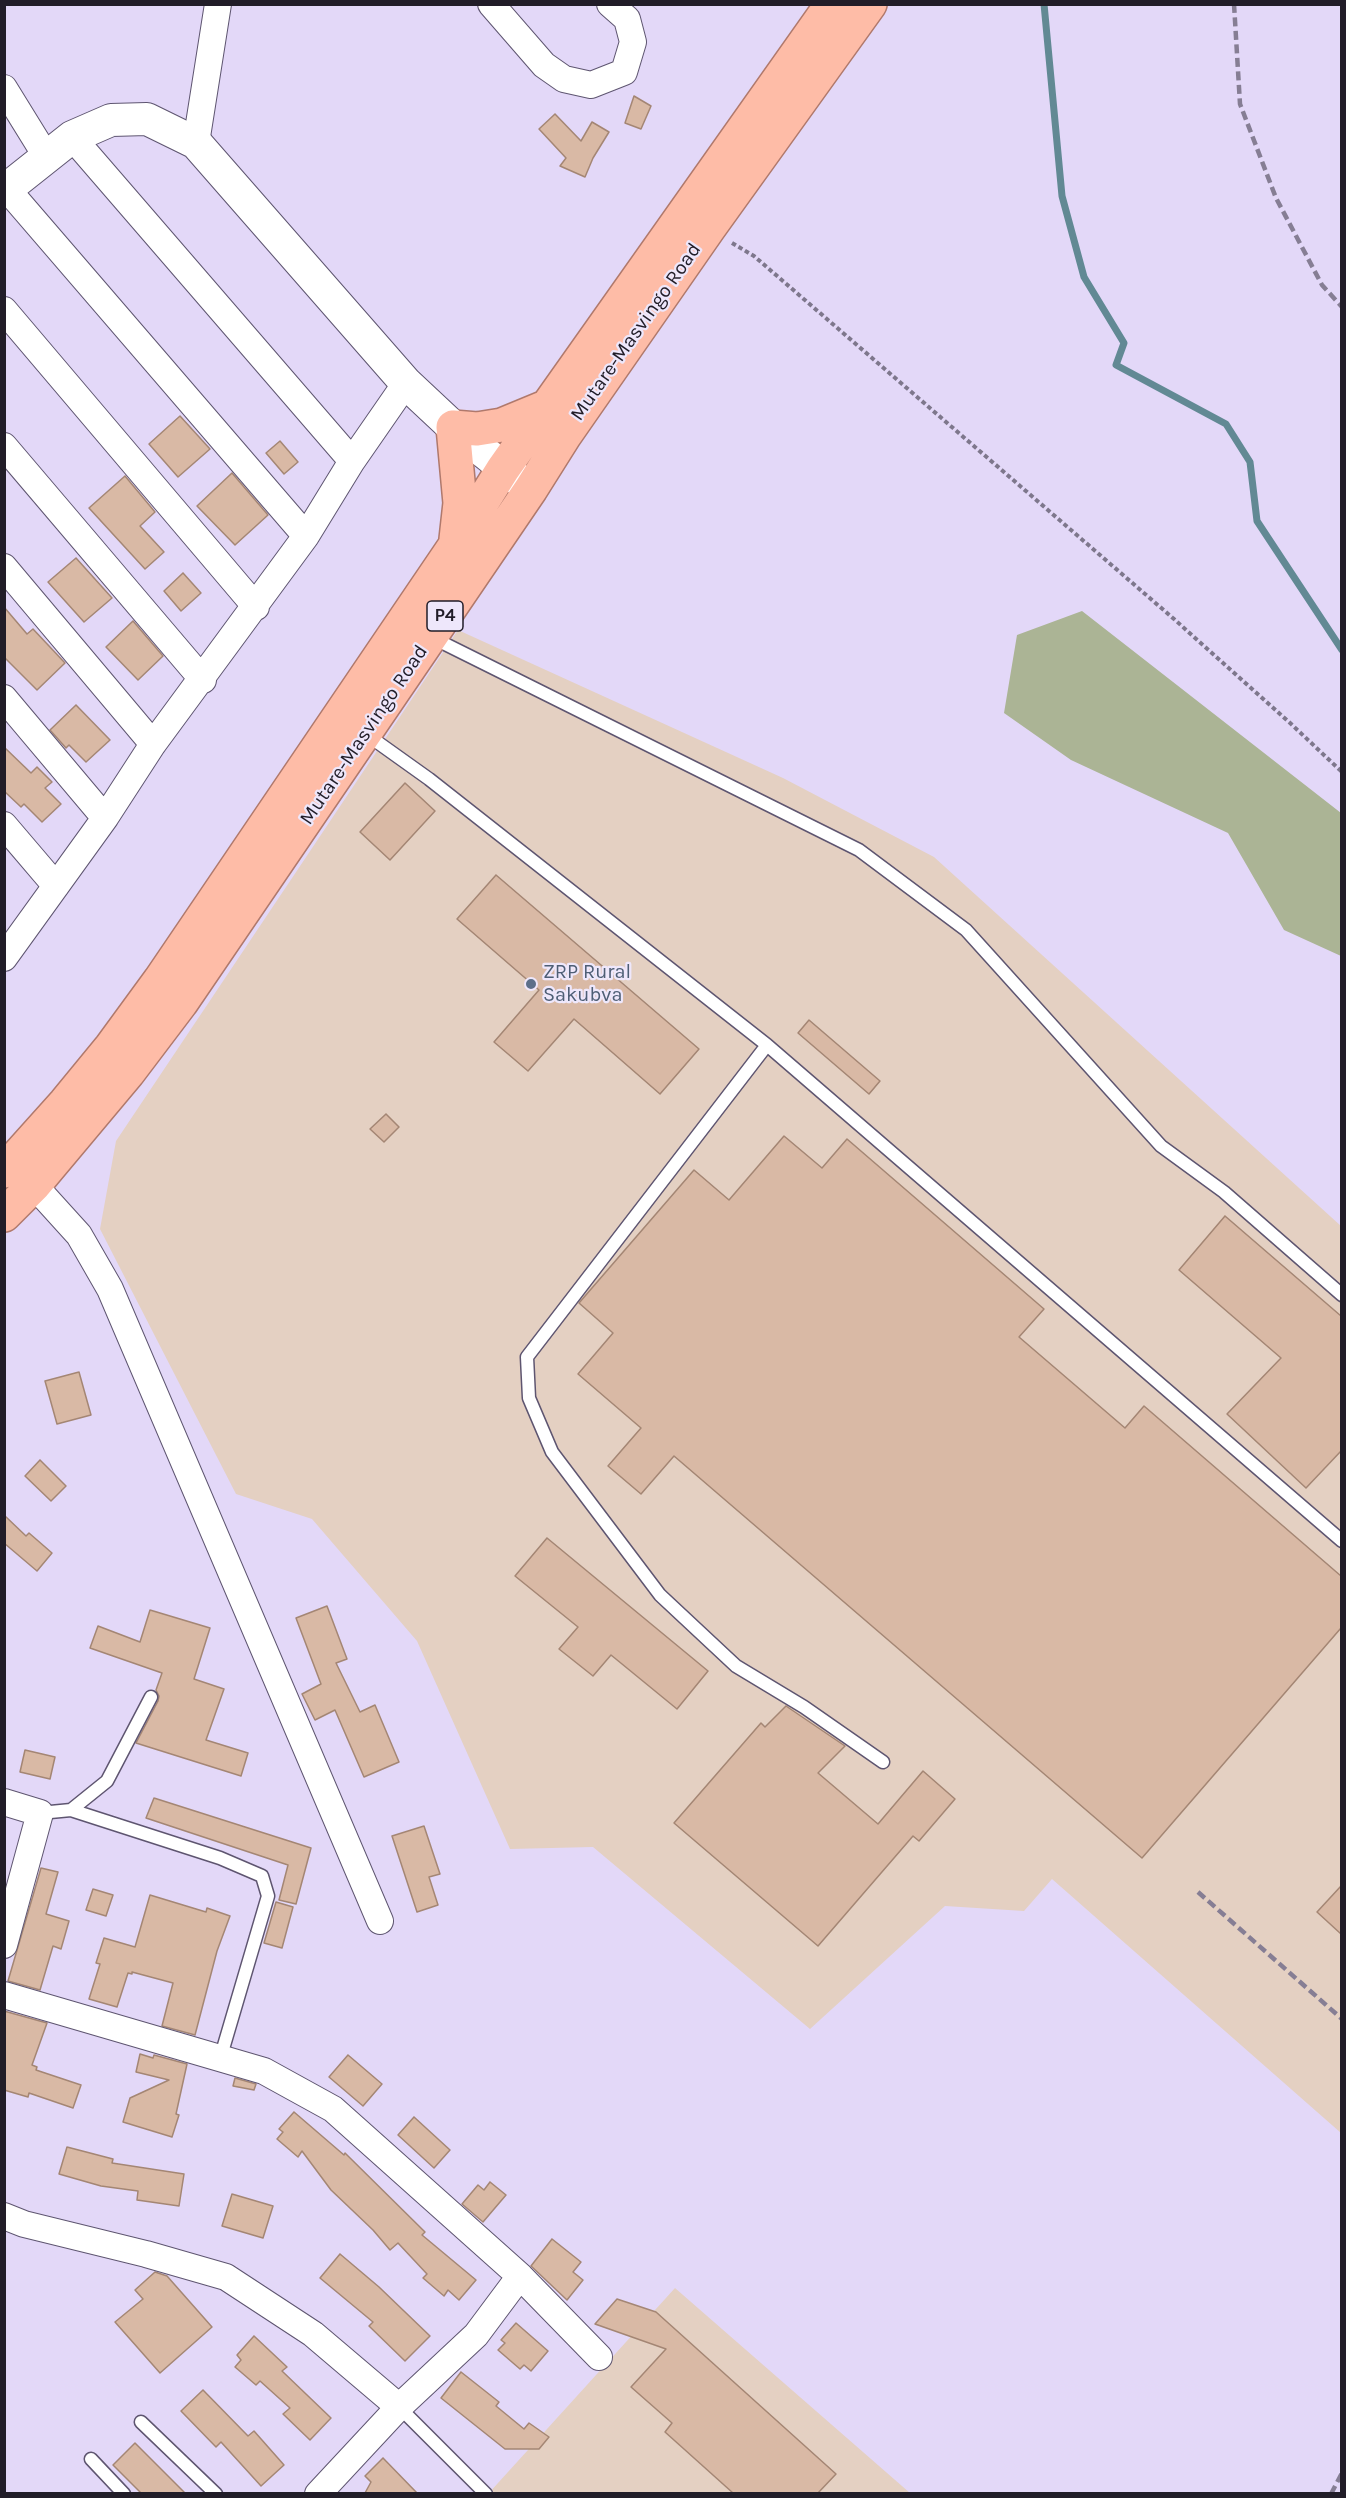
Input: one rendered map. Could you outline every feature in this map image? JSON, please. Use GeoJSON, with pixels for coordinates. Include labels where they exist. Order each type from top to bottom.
{"type":"FeatureCollection","features":[{"type":"Feature","properties":{"kind":"highway","name":"Mutare-Masvingo Road"},"geometry":{"type":"LineString","coordinates":[[4,1215],[17,1172],[160,980],[456,544],[503,470],[832,4]]}},
{"type":"Feature","properties":{"kind":"highway","name":"Mutare-Masvingo Road"},"geometry":{"type":"LineString","coordinates":[[17,1172],[128,1073],[181,1003],[531,489],[565,435],[709,228],[870,4]]}},
{"type":"Feature","properties":{"kind":"highway"},"geometry":{"type":"LineString","coordinates":[[456,544],[460,502],[453,427],[477,429],[502,424],[548,406]]}},
{"type":"Feature","properties":{"kind":"street"},"geometry":{"type":"LineString","coordinates":[[196,143],[218,4]]}},
{"type":"Feature","properties":{"kind":"street"},"geometry":{"type":"LineString","coordinates":[[492,4],[544,65],[564,79],[591,85],[624,72],[633,42],[627,19],[610,4]]}},
{"type":"Feature","properties":{"kind":"street"},"geometry":{"type":"LineString","coordinates":[[4,88],[15,126],[46,156]]}},
{"type":"Feature","properties":{"kind":"street"},"geometry":{"type":"LineString","coordinates":[[306,536],[6,190],[72,137],[111,120],[147,119],[196,143],[406,382],[503,470],[531,489]]}},
{"type":"Feature","properties":{"kind":"street"},"geometry":{"type":"LineString","coordinates":[[72,137],[352,461]]}},
{"type":"Feature","properties":{"kind":"street"},"geometry":{"type":"LineString","coordinates":[[4,310],[256,607]]}},
{"type":"Feature","properties":{"kind":"street"},"geometry":{"type":"LineString","coordinates":[[6,953],[105,818],[153,744],[203,680],[306,536],[352,461],[406,382]]}},
{"type":"Feature","properties":{"kind":"street"},"geometry":{"type":"LineString","coordinates":[[4,446],[203,680]]}},
{"type":"Feature","properties":{"kind":"street"},"geometry":{"type":"LineString","coordinates":[[4,567],[153,744]]}},
{"type":"Feature","properties":{"kind":"street"},"geometry":{"type":"LineString","coordinates":[[4,698],[105,818]]}},
{"type":"Feature","properties":{"kind":"street"},"geometry":{"type":"LineString","coordinates":[[4,825],[56,886]]}},
{"type":"Feature","properties":{"kind":"street"},"geometry":{"type":"LineString","coordinates":[[17,1172],[79,1235],[110,1289],[380,1921]]}},
{"type":"Feature","properties":{"kind":"street"},"geometry":{"type":"LineString","coordinates":[[4,1802],[40,1813],[13,1888],[5,1943]]}},
{"type":"Feature","properties":{"kind":"street"},"geometry":{"type":"LineString","coordinates":[[4,1995],[264,2071],[333,2109],[520,2276],[599,2357]]}},
{"type":"Feature","properties":{"kind":"street"},"geometry":{"type":"LineString","coordinates":[[4,2216],[24,2224],[146,2254],[226,2277],[313,2334],[399,2407]]}},
{"type":"Feature","properties":{"kind":"street"},"geometry":{"type":"LineString","coordinates":[[318,2493],[399,2407],[476,2335],[520,2276]]}},
{"type":"Feature","properties":{"kind":"lane"},"geometry":{"type":"LineString","coordinates":[[430,637],[859,850],[966,930],[1161,1146],[1224,1192],[1341,1295]]}},
{"type":"Feature","properties":{"kind":"lane"},"geometry":{"type":"LineString","coordinates":[[365,734],[429,780],[767,1045],[1341,1541]]}},
{"type":"Feature","properties":{"kind":"lane"},"geometry":{"type":"LineString","coordinates":[[767,1045],[527,1357],[529,1398],[552,1452],[660,1594],[736,1666],[804,1707],[883,1762]]}},
{"type":"Feature","properties":{"kind":"lane"},"geometry":{"type":"LineString","coordinates":[[71,1810],[107,1781],[151,1697]]}},
{"type":"Feature","properties":{"kind":"lane"},"geometry":{"type":"LineString","coordinates":[[40,1813],[71,1810],[220,1858],[262,1876],[267,1896],[220,2059]]}},
{"type":"Feature","properties":{"kind":"lane"},"geometry":{"type":"LineString","coordinates":[[399,2407],[486,2493]]}},
{"type":"Feature","properties":{"kind":"lane"},"geometry":{"type":"LineString","coordinates":[[141,2422],[216,2493]]}},
{"type":"Feature","properties":{"kind":"lane"},"geometry":{"type":"LineString","coordinates":[[91,2459],[124,2493]]}},
{"type":"Feature","properties":{"kind":"path"},"geometry":{"type":"LineString","coordinates":[[709,228],[763,264],[1174,619],[1341,772]]}},
{"type":"Feature","properties":{"kind":"shaded area"},"geometry":{"type":"Polygon","coordinates":[[[458,630],[783,778],[934,857],[1341,1226],[1341,2133],[1052,1879],[1024,1911],[945,1906],[810,2029],[593,1847],[510,1849],[417,1641],[312,1519],[236,1494],[100,1229],[116,1141],[458,630]]]}},
{"type":"Feature","properties":{"kind":"shaded area"},"geometry":{"type":"Polygon","coordinates":[[[675,2288],[910,2493],[488,2494],[675,2288]]]}},
{"type":"Feature","properties":{"kind":"green space"},"geometry":{"type":"Polygon","coordinates":[[[1082,611],[1341,813],[1341,956],[1284,930],[1228,833],[1071,760],[1004,713],[1017,635],[1082,611]]]}},
{"type":"Feature","properties":{"kind":"building"},"geometry":{"type":"Polygon","coordinates":[[[634,96],[651,106],[641,129],[625,123],[634,96]]]}},
{"type":"Feature","properties":{"kind":"building"},"geometry":{"type":"Polygon","coordinates":[[[555,114],[581,141],[592,122],[609,132],[593,158],[585,177],[560,166],[566,158],[539,129],[555,114]]]}},
{"type":"Feature","properties":{"kind":"building"},"geometry":{"type":"Polygon","coordinates":[[[180,416],[210,449],[178,477],[149,444],[180,416]]]}},
{"type":"Feature","properties":{"kind":"building"},"geometry":{"type":"Polygon","coordinates":[[[280,441],[298,462],[284,474],[266,453],[280,441]]]}},
{"type":"Feature","properties":{"kind":"building"},"geometry":{"type":"Polygon","coordinates":[[[232,473],[268,515],[235,545],[197,506],[232,473]]]}},
{"type":"Feature","properties":{"kind":"building"},"geometry":{"type":"Polygon","coordinates":[[[125,476],[155,512],[140,526],[164,552],[145,569],[89,508],[125,476]]]}},
{"type":"Feature","properties":{"kind":"building"},"geometry":{"type":"Polygon","coordinates":[[[76,558],[112,598],[84,622],[48,582],[76,558]]]}},
{"type":"Feature","properties":{"kind":"building"},"geometry":{"type":"Polygon","coordinates":[[[183,573],[201,593],[181,611],[164,591],[183,573]]]}},
{"type":"Feature","properties":{"kind":"building"},"geometry":{"type":"Polygon","coordinates":[[[4,607],[27,634],[33,629],[65,663],[37,690],[4,657],[4,607]]]}},
{"type":"Feature","properties":{"kind":"building"},"geometry":{"type":"Polygon","coordinates":[[[133,621],[163,656],[138,680],[106,647],[133,621]]]}},
{"type":"Feature","properties":{"kind":"building"},"geometry":{"type":"Polygon","coordinates":[[[76,705],[110,740],[86,762],[69,745],[66,748],[50,730],[76,705]]]}},
{"type":"Feature","properties":{"kind":"building"},"geometry":{"type":"Polygon","coordinates":[[[4,747],[31,773],[37,767],[52,782],[45,788],[61,804],[42,822],[24,804],[21,807],[4,791],[4,747]]]}},
{"type":"Feature","properties":{"kind":"building"},"geometry":{"type":"Polygon","coordinates":[[[405,783],[435,811],[390,860],[360,832],[405,783]]]}},
{"type":"Feature","properties":{"kind":"building"},"geometry":{"type":"Polygon","coordinates":[[[496,875],[699,1049],[660,1094],[574,1019],[528,1071],[494,1042],[539,990],[457,919],[496,875]]]}},
{"type":"Feature","properties":{"kind":"building"},"geometry":{"type":"Polygon","coordinates":[[[809,1020],[880,1081],[869,1094],[798,1033],[809,1020]]]}},
{"type":"Feature","properties":{"kind":"building"},"geometry":{"type":"Polygon","coordinates":[[[386,1114],[399,1127],[384,1142],[370,1129],[386,1114]]]}},
{"type":"Feature","properties":{"kind":"building"},"geometry":{"type":"Polygon","coordinates":[[[784,1136],[822,1168],[847,1139],[1044,1309],[1019,1337],[1125,1428],[1144,1406],[1341,1576],[1341,1628],[1142,1858],[674,1456],[641,1494],[608,1466],[641,1428],[578,1374],[613,1333],[579,1303],[694,1170],[729,1200],[784,1136]]]}},
{"type":"Feature","properties":{"kind":"building"},"geometry":{"type":"Polygon","coordinates":[[[1225,1216],[1341,1316],[1341,1451],[1306,1488],[1227,1414],[1281,1358],[1179,1270],[1225,1216]]]}},
{"type":"Feature","properties":{"kind":"building"},"geometry":{"type":"Polygon","coordinates":[[[79,1372],[91,1415],[57,1424],[45,1381],[79,1372]]]}},
{"type":"Feature","properties":{"kind":"building"},"geometry":{"type":"Polygon","coordinates":[[[40,1460],[66,1486],[51,1501],[25,1476],[40,1460]]]}},
{"type":"Feature","properties":{"kind":"building"},"geometry":{"type":"Polygon","coordinates":[[[4,1515],[26,1536],[29,1533],[52,1553],[37,1571],[4,1543],[4,1515]]]}},
{"type":"Feature","properties":{"kind":"building"},"geometry":{"type":"Polygon","coordinates":[[[547,1538],[708,1671],[677,1709],[611,1655],[593,1676],[559,1649],[578,1627],[515,1576],[547,1538]]]}},
{"type":"Feature","properties":{"kind":"building"},"geometry":{"type":"Polygon","coordinates":[[[327,1606],[347,1659],[336,1663],[360,1712],[375,1705],[399,1762],[364,1777],[335,1710],[315,1720],[302,1694],[321,1684],[296,1618],[327,1606]]]}},
{"type":"Feature","properties":{"kind":"building"},"geometry":{"type":"Polygon","coordinates":[[[150,1610],[210,1628],[194,1679],[224,1689],[206,1740],[248,1753],[241,1776],[136,1743],[158,1701],[159,1696],[156,1690],[162,1673],[90,1648],[98,1626],[140,1642],[150,1610]]]}},
{"type":"Feature","properties":{"kind":"building"},"geometry":{"type":"Polygon","coordinates":[[[786,1706],[845,1746],[818,1773],[878,1824],[923,1771],[955,1799],[919,1841],[913,1836],[818,1946],[674,1823],[761,1723],[765,1727],[786,1706]]]}},
{"type":"Feature","properties":{"kind":"building"},"geometry":{"type":"Polygon","coordinates":[[[25,1750],[55,1757],[50,1779],[20,1772],[25,1750]]]}},
{"type":"Feature","properties":{"kind":"building"},"geometry":{"type":"Polygon","coordinates":[[[154,1798],[311,1848],[296,1904],[279,1900],[288,1865],[146,1818],[154,1798]]]}},
{"type":"Feature","properties":{"kind":"building"},"geometry":{"type":"Polygon","coordinates":[[[424,1826],[440,1874],[429,1877],[438,1905],[417,1912],[392,1836],[424,1826]]]}},
{"type":"Feature","properties":{"kind":"building"},"geometry":{"type":"Polygon","coordinates":[[[41,1868],[58,1872],[46,1914],[69,1921],[61,1949],[53,1946],[40,1990],[8,1981],[41,1868]]]}},
{"type":"Feature","properties":{"kind":"building"},"geometry":{"type":"Polygon","coordinates":[[[1341,1886],[1341,1934],[1317,1912],[1341,1886]]]}},
{"type":"Feature","properties":{"kind":"building"},"geometry":{"type":"Polygon","coordinates":[[[93,1889],[113,1895],[106,1916],[86,1910],[93,1889]]]}},
{"type":"Feature","properties":{"kind":"building"},"geometry":{"type":"Polygon","coordinates":[[[150,1895],[206,1912],[207,1908],[230,1916],[217,1951],[195,2035],[162,2026],[173,1983],[132,1972],[132,1974],[128,1973],[117,2007],[89,1999],[100,1964],[96,1963],[104,1938],[135,1947],[150,1895]]]}},
{"type":"Feature","properties":{"kind":"building"},"geometry":{"type":"Polygon","coordinates":[[[276,1902],[293,1907],[282,1948],[264,1943],[276,1902]]]}},
{"type":"Feature","properties":{"kind":"building"},"geometry":{"type":"Polygon","coordinates":[[[4,2011],[47,2023],[32,2065],[37,2067],[36,2070],[81,2085],[73,2108],[29,2093],[28,2097],[4,2090],[4,2011]]]}},
{"type":"Feature","properties":{"kind":"building"},"geometry":{"type":"Polygon","coordinates":[[[140,2054],[153,2058],[154,2055],[187,2064],[176,2114],[179,2115],[172,2137],[123,2122],[130,2098],[169,2080],[136,2072],[140,2054]]]}},
{"type":"Feature","properties":{"kind":"building"},"geometry":{"type":"Polygon","coordinates":[[[348,2055],[382,2084],[363,2106],[329,2077],[348,2055]]]}},
{"type":"Feature","properties":{"kind":"building"},"geometry":{"type":"Polygon","coordinates":[[[235,2078],[256,2084],[254,2090],[233,2086],[235,2078]]]}},
{"type":"Feature","properties":{"kind":"building"},"geometry":{"type":"Polygon","coordinates":[[[294,2112],[344,2155],[345,2153],[425,2232],[422,2235],[476,2280],[459,2300],[448,2290],[444,2296],[423,2278],[427,2274],[398,2243],[390,2250],[373,2230],[331,2190],[302,2151],[298,2157],[277,2139],[283,2132],[279,2129],[294,2112]]]}},
{"type":"Feature","properties":{"kind":"building"},"geometry":{"type":"Polygon","coordinates":[[[414,2117],[450,2150],[434,2168],[398,2135],[414,2117]]]}},
{"type":"Feature","properties":{"kind":"building"},"geometry":{"type":"Polygon","coordinates":[[[67,2147],[113,2159],[112,2163],[184,2174],[179,2206],[137,2200],[138,2191],[101,2186],[59,2174],[67,2147]]]}},
{"type":"Feature","properties":{"kind":"building"},"geometry":{"type":"Polygon","coordinates":[[[490,2182],[506,2195],[483,2222],[462,2204],[478,2185],[484,2190],[490,2182]]]}},
{"type":"Feature","properties":{"kind":"building"},"geometry":{"type":"Polygon","coordinates":[[[232,2194],[273,2206],[263,2238],[222,2226],[232,2194]]]}},
{"type":"Feature","properties":{"kind":"building"},"geometry":{"type":"Polygon","coordinates":[[[552,2239],[581,2262],[573,2272],[583,2280],[567,2300],[531,2266],[552,2239]]]}},
{"type":"Feature","properties":{"kind":"building"},"geometry":{"type":"Polygon","coordinates":[[[340,2254],[379,2287],[430,2336],[405,2361],[369,2326],[373,2322],[320,2278],[340,2254]]]}},
{"type":"Feature","properties":{"kind":"building"},"geometry":{"type":"Polygon","coordinates":[[[155,2272],[167,2276],[212,2327],[160,2373],[115,2322],[143,2299],[135,2290],[155,2272]]]}},
{"type":"Feature","properties":{"kind":"building"},"geometry":{"type":"Polygon","coordinates":[[[617,2299],[656,2312],[836,2474],[818,2493],[733,2493],[665,2432],[672,2423],[631,2387],[666,2349],[595,2324],[617,2299]]]}},
{"type":"Feature","properties":{"kind":"building"},"geometry":{"type":"Polygon","coordinates":[[[516,2323],[548,2351],[531,2371],[524,2365],[520,2369],[498,2350],[505,2343],[501,2340],[516,2323]]]}},
{"type":"Feature","properties":{"kind":"building"},"geometry":{"type":"Polygon","coordinates":[[[254,2336],[287,2367],[282,2371],[331,2418],[310,2440],[283,2414],[290,2408],[260,2381],[256,2385],[235,2367],[241,2360],[237,2355],[254,2336]]]}},
{"type":"Feature","properties":{"kind":"building"},"geometry":{"type":"Polygon","coordinates":[[[461,2372],[499,2402],[496,2406],[524,2429],[529,2423],[549,2437],[539,2449],[505,2449],[441,2398],[461,2372]]]}},
{"type":"Feature","properties":{"kind":"building"},"geometry":{"type":"Polygon","coordinates":[[[203,2390],[248,2436],[254,2431],[284,2465],[261,2486],[221,2442],[216,2447],[181,2411],[203,2390]]]}},
{"type":"Feature","properties":{"kind":"building"},"geometry":{"type":"Polygon","coordinates":[[[135,2443],[185,2493],[141,2493],[113,2465],[135,2443]]]}},
{"type":"Feature","properties":{"kind":"building"},"geometry":{"type":"Polygon","coordinates":[[[383,2458],[417,2493],[365,2493],[371,2482],[365,2476],[383,2458]]]}},
{"type":"Feature","properties":{"kind":"waterway"},"geometry":{"type":"LineString","coordinates":[[1044,4],[1062,196],[1084,277],[1124,343],[1116,365],[1226,424],[1250,462],[1257,521],[1342,650]]}},
{"type":"Feature","properties":{"kind":"railway"},"geometry":{"type":"LineString","coordinates":[[1234,4],[1240,104],[1276,198],[1322,285],[1342,307]]}},
{"type":"Feature","properties":{"kind":"railway"},"geometry":{"type":"LineString","coordinates":[[1198,1892],[1342,2019]]}},
{"type":"Feature","properties":{"kind":"railway"},"geometry":{"type":"LineString","coordinates":[[1331,2494],[1342,2473]]}},
{"type":"Feature","properties":{"kind":"place","name":"ZRP Rural Sakubva"},"geometry":{"type":"Point","coordinates":[531,984]}}]}
